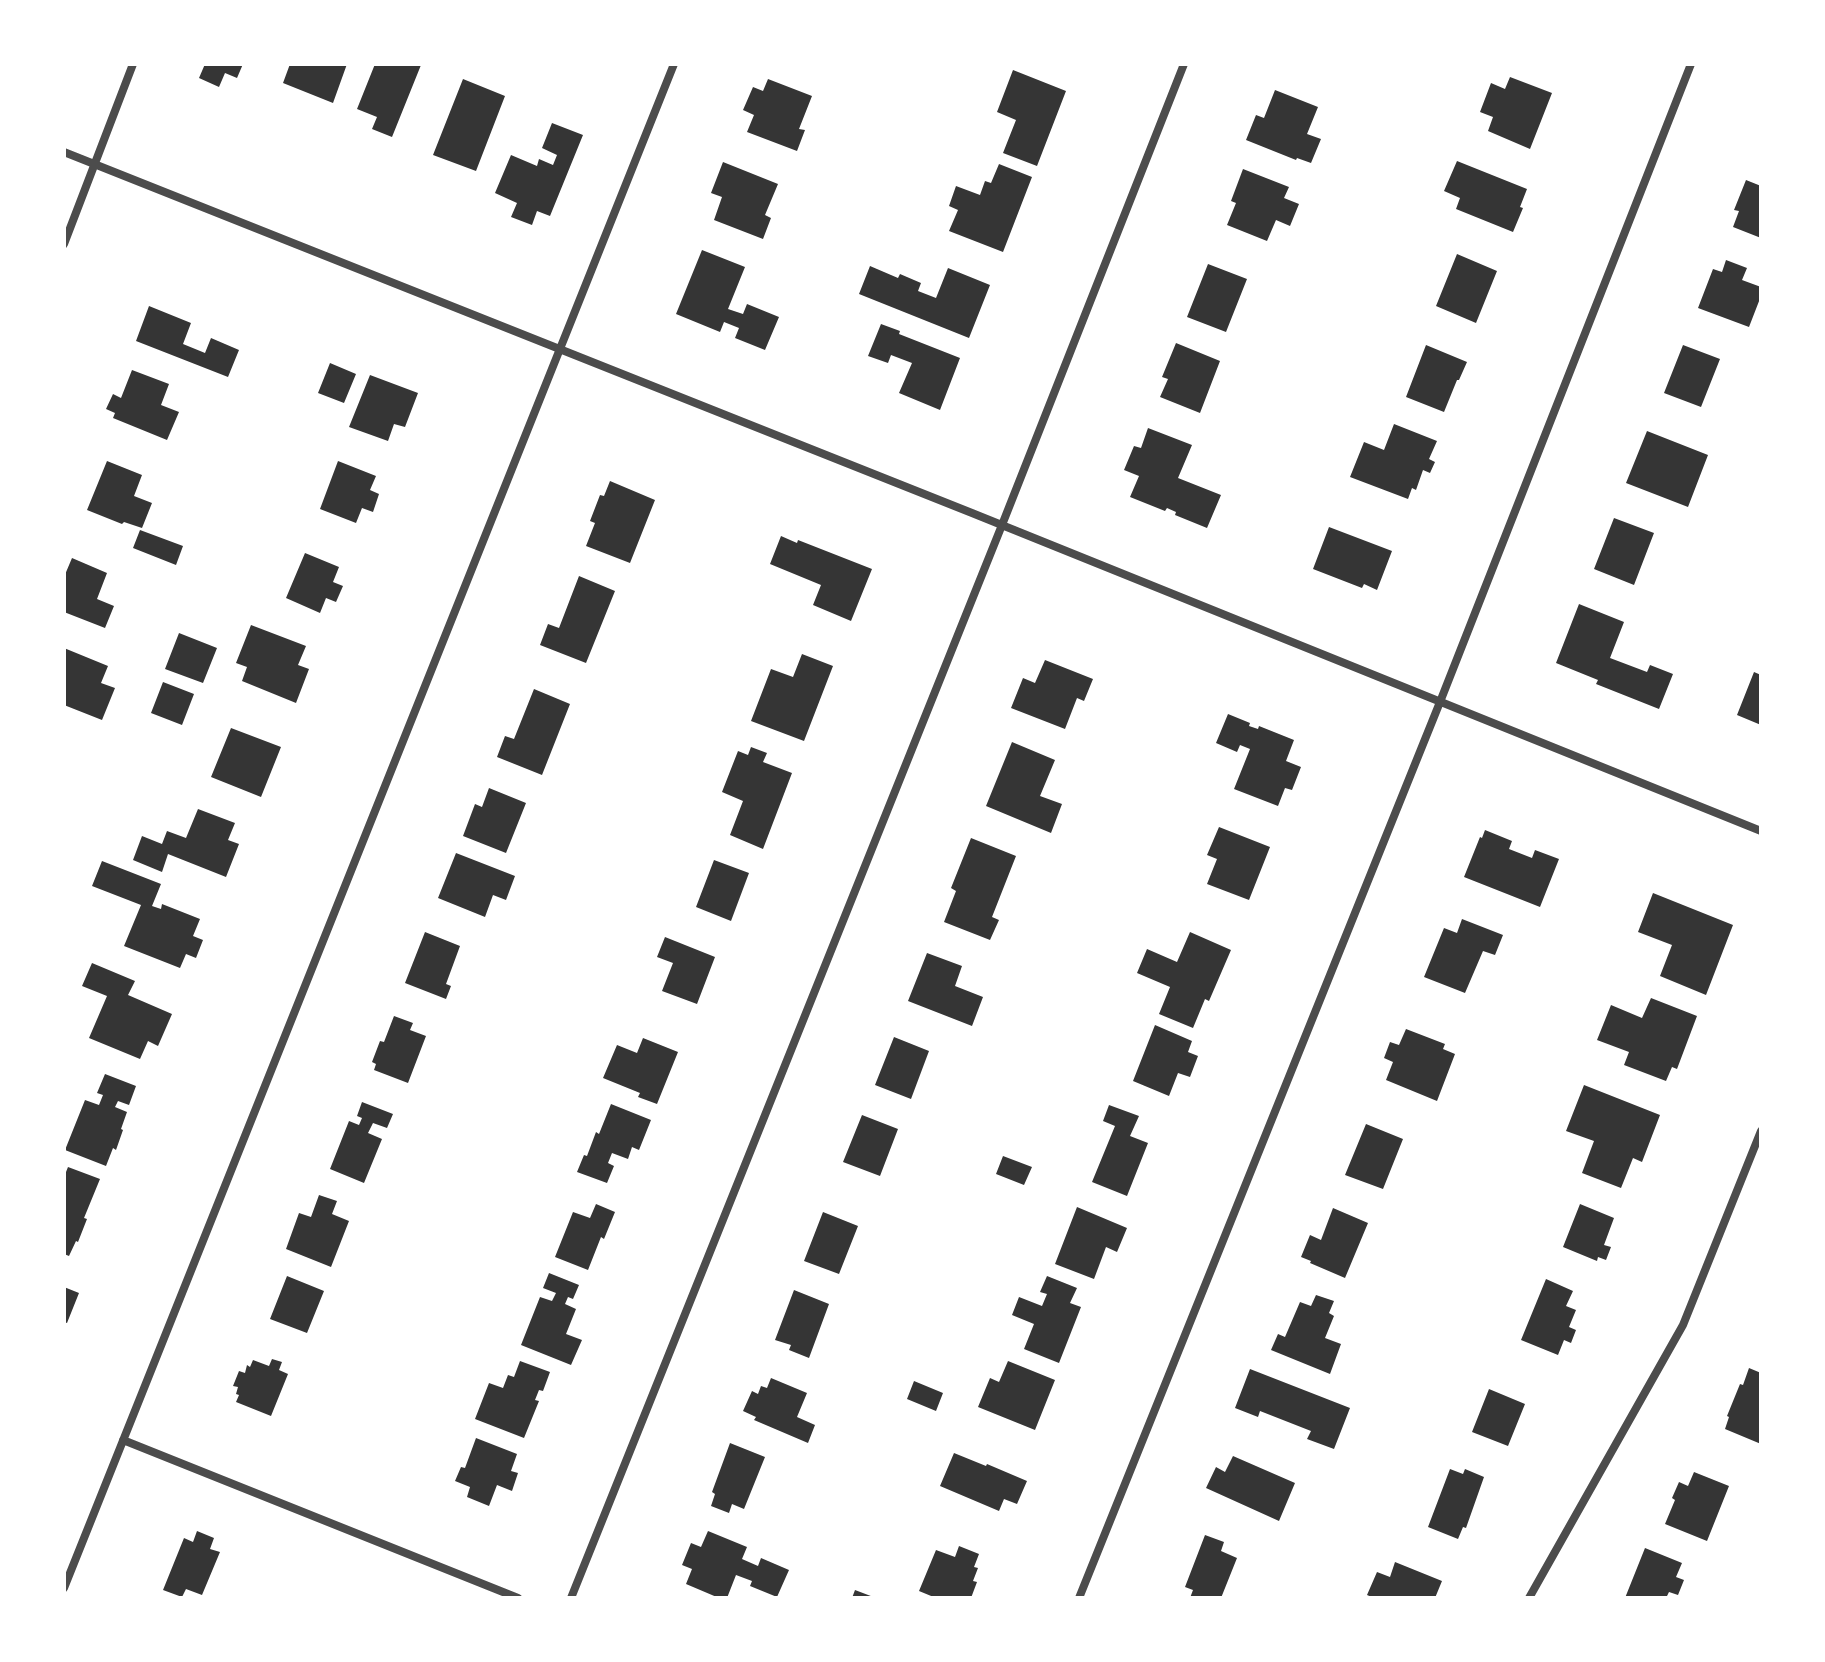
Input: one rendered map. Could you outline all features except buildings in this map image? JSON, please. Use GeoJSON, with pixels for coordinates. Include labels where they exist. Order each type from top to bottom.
{"type":"FeatureCollection","features":[{"type":"Feature","properties":{"kind":"street"},"geometry":{"type":"LineString","coordinates":[[64,244],[133,64]]}},
{"type":"Feature","properties":{"kind":"street"},"geometry":{"type":"LineString","coordinates":[[64,1588],[674,64]]}},
{"type":"Feature","properties":{"kind":"street"},"geometry":{"type":"LineString","coordinates":[[571,1598],[1184,64]]}},
{"type":"Feature","properties":{"kind":"street"},"geometry":{"type":"LineString","coordinates":[[1079,1598],[1440,702],[1691,64]]}},
{"type":"Feature","properties":{"kind":"street"},"geometry":{"type":"LineString","coordinates":[[64,152],[1761,831]]}},
{"type":"Feature","properties":{"kind":"street"},"geometry":{"type":"LineString","coordinates":[[1529,1598],[1683,1325],[1761,1131]]}},
{"type":"Feature","properties":{"kind":"street"},"geometry":{"type":"LineString","coordinates":[[123,1440],[518,1598]]}}]}
